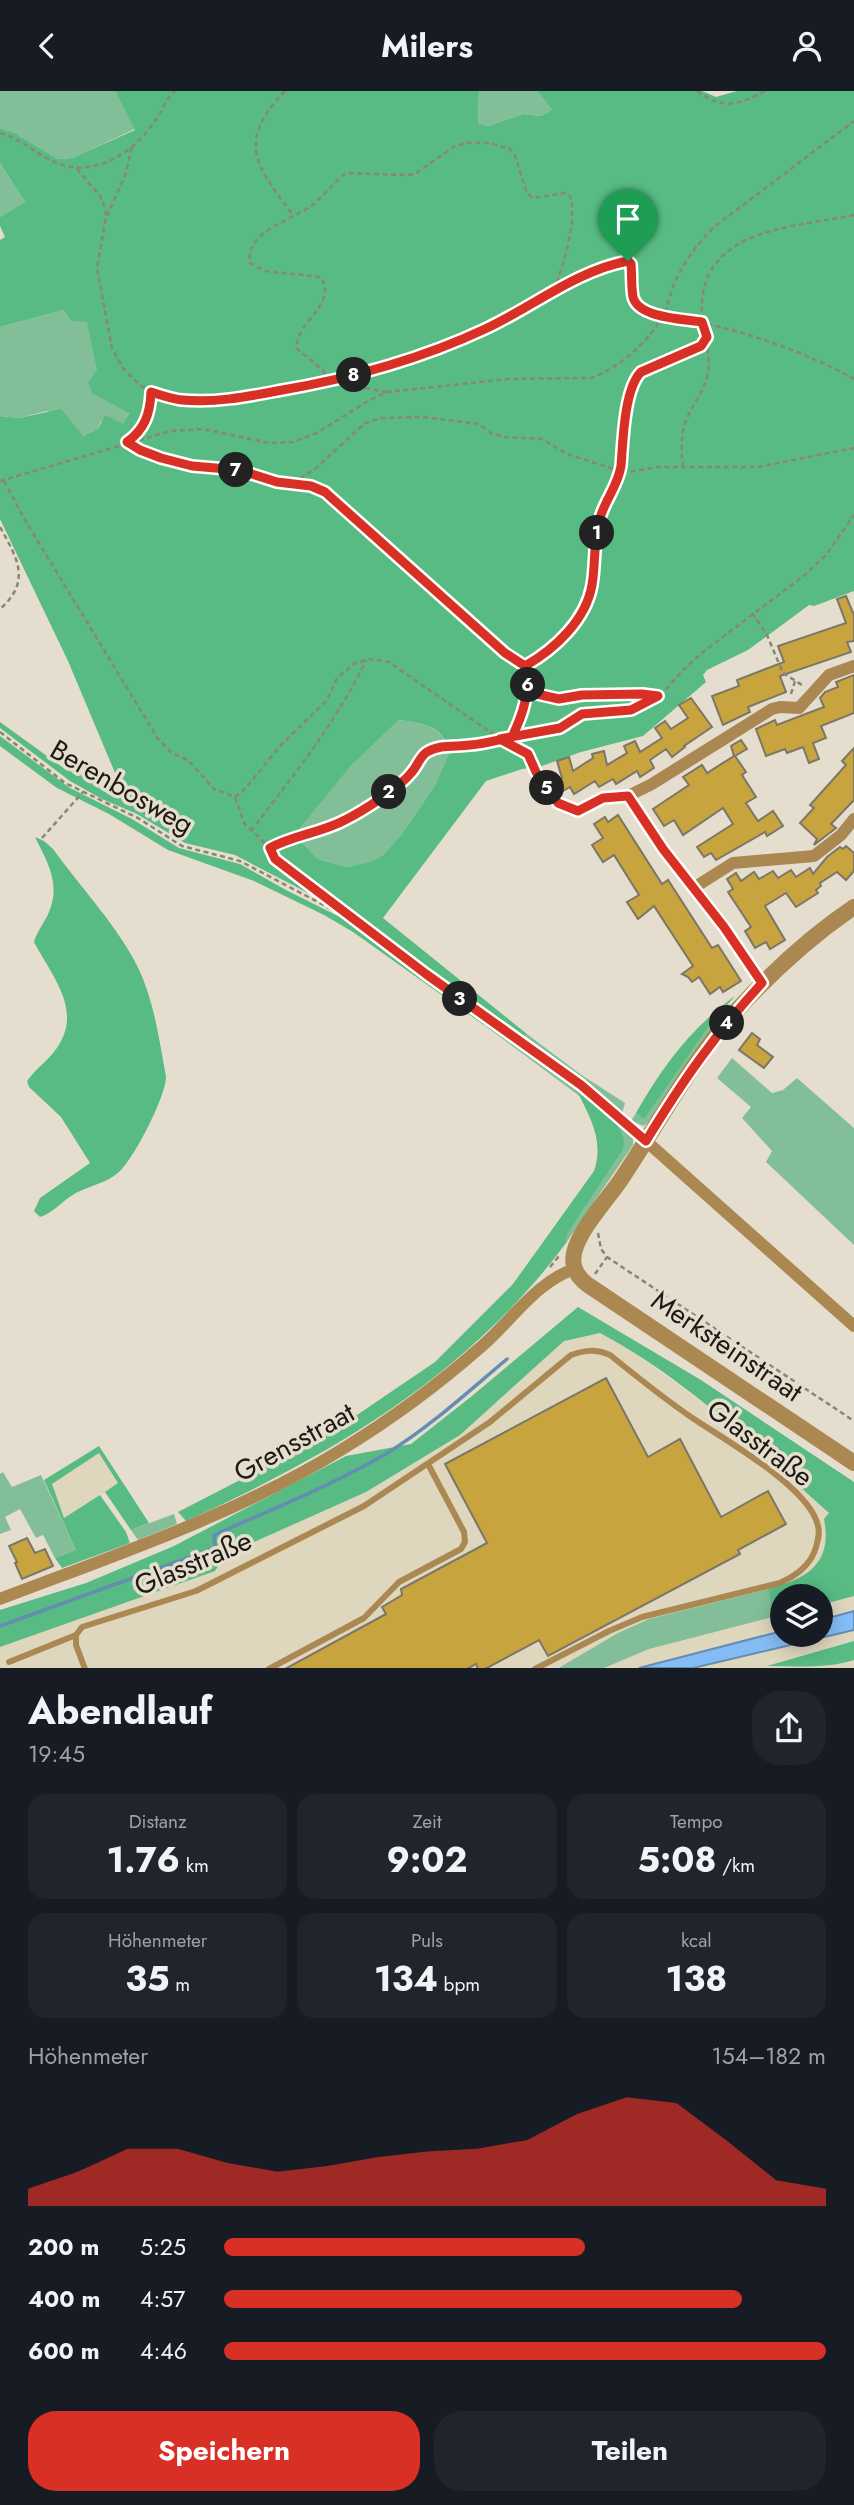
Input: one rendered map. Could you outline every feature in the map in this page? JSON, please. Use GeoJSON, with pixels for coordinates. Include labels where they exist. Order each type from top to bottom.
{"type":"FeatureCollection","features":[{"type":"Feature","properties":{"kind":"street"},"geometry":{"type":"LineString","coordinates":[[578,811],[603,798],[628,796],[652,784],[772,709],[799,708],[829,675],[854,666]]}},
{"type":"Feature","properties":{"kind":"street"},"geometry":{"type":"LineString","coordinates":[[628,796],[663,849],[695,887],[762,983]]}},
{"type":"Feature","properties":{"kind":"street"},"geometry":{"type":"LineString","coordinates":[[695,887],[733,863],[814,856],[841,835],[854,820]]}},
{"type":"Feature","properties":{"kind":"street"},"geometry":{"type":"LineString","coordinates":[[575,1269],[574,1254],[577,1244],[687,1074],[762,983],[815,936],[854,907]]}},
{"type":"Feature","properties":{"kind":"street"},"geometry":{"type":"LineString","coordinates":[[646,1141],[854,1326]]}},
{"type":"Feature","properties":{"kind":"street","name":"Merksteinstraat"},"geometry":{"type":"LineString","coordinates":[[575,1269],[588,1285],[854,1463]]}},
{"type":"Feature","properties":{"kind":"street","name":"Grensstraat"},"geometry":{"type":"LineString","coordinates":[[0,1599],[209,1518],[341,1450],[443,1379],[483,1345],[550,1279],[575,1269]]}},
{"type":"Feature","properties":{"kind":"lane","name":"Glasstraße"},"geometry":{"type":"LineString","coordinates":[[9,1662],[76,1635],[82,1627],[196,1591],[364,1506],[490,1422],[571,1355],[593,1350],[610,1355],[675,1406],[784,1480],[814,1514],[819,1527],[809,1564],[793,1577],[780,1583],[642,1617],[535,1668]]}},
{"type":"Feature","properties":{"kind":"lane"},"geometry":{"type":"LineString","coordinates":[[269,1668],[364,1618],[399,1582],[461,1549],[465,1542],[464,1532],[428,1464]]}},
{"type":"Feature","properties":{"kind":"lane"},"geometry":{"type":"LineString","coordinates":[[76,1635],[76,1645],[85,1668]]}},
{"type":"Feature","properties":{"kind":"path"},"geometry":{"type":"LineString","coordinates":[[0,133],[18,140],[54,162],[77,169],[91,168],[109,162],[132,147],[149,129],[169,96],[176,91]]}},
{"type":"Feature","properties":{"kind":"path"},"geometry":{"type":"LineString","coordinates":[[285,91],[262,123],[256,140],[256,154],[260,168],[293,215]]}},
{"type":"Feature","properties":{"kind":"path"},"geometry":{"type":"LineString","coordinates":[[698,91],[711,101],[733,104],[765,91]]}},
{"type":"Feature","properties":{"kind":"path"},"geometry":{"type":"LineString","coordinates":[[329,382],[387,392],[507,379],[591,379],[617,366],[639,346],[663,316],[675,283],[699,242],[722,221],[854,121]]}},
{"type":"Feature","properties":{"kind":"path"},"geometry":{"type":"LineString","coordinates":[[329,382],[323,370],[300,353],[296,345],[323,299],[325,286],[321,277],[265,271],[250,263],[249,255],[260,237],[313,205],[345,173],[415,174],[455,146],[465,143],[490,142],[510,149],[515,156],[527,194],[533,198],[565,193],[573,203],[570,229],[555,288]]}},
{"type":"Feature","properties":{"kind":"path"},"geometry":{"type":"LineString","coordinates":[[132,147],[125,173],[106,217],[96,268],[107,329],[117,359],[131,377],[151,392],[180,400],[219,400],[329,382],[448,346],[526,308],[555,288],[628,261],[631,264],[635,304],[643,310],[702,322],[832,366],[854,379]]}},
{"type":"Feature","properties":{"kind":"path"},"geometry":{"type":"LineString","coordinates":[[77,169],[100,196],[106,217]]}},
{"type":"Feature","properties":{"kind":"path"},"geometry":{"type":"LineString","coordinates":[[683,467],[681,446],[685,425],[706,383],[710,352],[702,322],[702,301],[711,269],[723,253],[735,245],[782,227],[854,215]]}},
{"type":"Feature","properties":{"kind":"path"},"geometry":{"type":"LineString","coordinates":[[525,666],[551,649],[577,621],[592,586],[601,515],[618,481],[628,405],[635,378],[641,372],[701,346],[707,337]]}},
{"type":"Feature","properties":{"kind":"path"},"geometry":{"type":"LineString","coordinates":[[127,442],[141,429],[148,417],[151,392]]}},
{"type":"Feature","properties":{"kind":"path"},"geometry":{"type":"LineString","coordinates":[[235,797],[214,789],[197,768],[188,760],[172,753],[158,739],[2,481],[170,431],[204,429],[269,443],[293,442],[317,433],[387,392]]}},
{"type":"Feature","properties":{"kind":"path"},"geometry":{"type":"LineString","coordinates":[[290,485],[305,477],[365,423],[381,418],[423,417],[479,424],[492,434],[542,439],[567,454],[628,472],[658,467],[758,467],[854,448]]}},
{"type":"Feature","properties":{"kind":"path"},"geometry":{"type":"LineString","coordinates":[[127,442],[161,458],[192,466],[239,470],[290,485],[311,486],[325,492],[505,653],[525,666]]}},
{"type":"Feature","properties":{"kind":"path"},"geometry":{"type":"LineString","coordinates":[[270,848],[283,841],[315,833],[355,815],[412,773],[425,753],[436,748],[470,745],[560,728],[582,714],[631,710],[658,696],[703,652],[816,564],[836,542],[854,515]]}},
{"type":"Feature","properties":{"kind":"path"},"geometry":{"type":"LineString","coordinates":[[0,527],[17,560],[19,575],[12,596],[0,610]]}},
{"type":"Feature","properties":{"kind":"path"},"geometry":{"type":"LineString","coordinates":[[752,613],[767,635],[783,673],[799,682],[810,696]]}},
{"type":"Feature","properties":{"kind":"path"},"geometry":{"type":"LineString","coordinates":[[235,797],[246,788],[279,747],[327,701],[337,678],[355,663],[371,659],[389,662],[500,739],[528,754],[536,772],[558,803],[578,811]]}},
{"type":"Feature","properties":{"kind":"path"},"geometry":{"type":"LineString","coordinates":[[251,831],[323,736],[352,690],[366,660]]}},
{"type":"Feature","properties":{"kind":"path"},"geometry":{"type":"LineString","coordinates":[[512,737],[522,717],[528,692],[525,666]]}},
{"type":"Feature","properties":{"kind":"path"},"geometry":{"type":"LineString","coordinates":[[528,692],[559,699],[582,695],[658,696]]}},
{"type":"Feature","properties":{"kind":"path","name":"Berenbosweg"},"geometry":{"type":"LineString","coordinates":[[0,732],[65,783],[138,818],[182,846],[240,861],[354,921],[581,1085],[646,1141]]}},
{"type":"Feature","properties":{"kind":"path"},"geometry":{"type":"LineString","coordinates":[[41,838],[83,792]]}},
{"type":"Feature","properties":{"kind":"path"},"geometry":{"type":"LineString","coordinates":[[235,797],[244,823],[270,848],[275,859],[354,921]]}},
{"type":"Feature","properties":{"kind":"path","name":"Merksteinstraat"},"geometry":{"type":"LineString","coordinates":[[595,1216],[600,1244],[607,1257],[854,1421]]}},
{"type":"Feature","properties":{"kind":"shaded area"},"geometry":{"type":"Polygon","coordinates":[[[600,1333],[628,1348],[735,1427],[829,1513],[854,1520],[854,1668],[0,1668],[0,1624],[426,1451],[557,1341],[600,1333]]]}},
{"type":"Feature","properties":{"kind":"shaded area"},"geometry":{"type":"Polygon","coordinates":[[[99,1453],[119,1483],[64,1518],[52,1484],[99,1453]]]}},
{"type":"Feature","properties":{"kind":"green space"},"geometry":{"type":"Polygon","coordinates":[[[0,91],[115,91],[135,129],[72,158],[58,159],[15,133],[0,128],[0,91]]]}},
{"type":"Feature","properties":{"kind":"green space"},"geometry":{"type":"Polygon","coordinates":[[[115,91],[479,91],[478,123],[488,126],[523,114],[540,116],[552,110],[537,91],[702,91],[716,97],[737,91],[854,91],[854,591],[814,606],[809,605],[748,650],[707,670],[703,675],[706,682],[643,736],[486,781],[383,918],[527,1034],[523,1040],[356,918],[235,855],[185,843],[137,814],[102,799],[70,781],[0,728],[0,722],[65,769],[116,789],[126,799],[68,661],[0,519],[0,416],[19,418],[61,409],[83,436],[98,429],[105,415],[123,424],[129,413],[92,393],[88,383],[97,370],[87,322],[71,321],[64,310],[0,327],[0,240],[5,237],[0,226],[0,217],[25,202],[0,163],[0,128],[15,133],[58,159],[72,158],[135,130],[115,91]],[[399,720],[350,767],[294,835],[318,859],[347,867],[372,862],[383,855],[401,835],[434,787],[451,749],[436,730],[424,724],[399,720]]]}},
{"type":"Feature","properties":{"kind":"green space"},"geometry":{"type":"Polygon","coordinates":[[[479,91],[537,91],[552,110],[540,116],[523,114],[488,126],[478,123],[479,91]]]}},
{"type":"Feature","properties":{"kind":"green space"},"geometry":{"type":"Polygon","coordinates":[[[0,163],[25,202],[0,217],[0,163]]]}},
{"type":"Feature","properties":{"kind":"green space"},"geometry":{"type":"Polygon","coordinates":[[[64,310],[88,322],[105,399],[129,412],[123,425],[101,421],[98,429],[83,436],[47,411],[19,418],[0,416],[0,327],[64,310]]]}},
{"type":"Feature","properties":{"kind":"green space"},"geometry":{"type":"Polygon","coordinates":[[[399,720],[430,727],[440,734],[451,749],[434,787],[401,835],[372,863],[347,867],[318,859],[293,835],[350,767],[399,720]]]}},
{"type":"Feature","properties":{"kind":"green space"},"geometry":{"type":"Polygon","coordinates":[[[0,736],[70,788],[132,819],[179,848],[240,864],[348,921],[487,1021],[484,1025],[353,932],[324,915],[254,881],[168,850],[109,814],[57,788],[0,746],[0,736]]]}},
{"type":"Feature","properties":{"kind":"green space"},"geometry":{"type":"Polygon","coordinates":[[[35,837],[53,849],[105,916],[133,958],[146,986],[166,1077],[161,1098],[148,1127],[119,1172],[77,1193],[40,1217],[34,1211],[40,1198],[90,1163],[61,1117],[29,1087],[27,1081],[57,1048],[66,1030],[67,1016],[61,991],[34,942],[49,912],[54,892],[51,873],[35,837]]]}},
{"type":"Feature","properties":{"kind":"green space"},"geometry":{"type":"Polygon","coordinates":[[[735,996],[710,1025],[644,1119],[636,1113],[679,1049],[705,1021],[735,996]]]}},
{"type":"Feature","properties":{"kind":"green space"},"geometry":{"type":"Polygon","coordinates":[[[487,1021],[586,1092],[633,1134],[633,1145],[566,1243],[566,1234],[585,1207],[613,1121],[484,1025],[487,1021]]]}},
{"type":"Feature","properties":{"kind":"green space"},"geometry":{"type":"Polygon","coordinates":[[[713,1021],[717,1024],[649,1121],[644,1126],[631,1121],[636,1113],[643,1118],[713,1021]]]}},
{"type":"Feature","properties":{"kind":"green space"},"geometry":{"type":"Polygon","coordinates":[[[527,1034],[580,1074],[625,1103],[622,1114],[587,1084],[523,1040],[527,1034]]]}},
{"type":"Feature","properties":{"kind":"green space"},"geometry":{"type":"Polygon","coordinates":[[[732,1058],[772,1093],[783,1090],[797,1078],[854,1128],[854,1245],[766,1162],[772,1151],[742,1118],[751,1107],[717,1078],[732,1058]]]}},
{"type":"Feature","properties":{"kind":"green space"},"geometry":{"type":"Polygon","coordinates":[[[578,1093],[616,1123],[621,1131],[623,1149],[567,1234],[566,1243],[528,1290],[486,1333],[442,1371],[395,1406],[294,1468],[186,1521],[178,1512],[329,1434],[435,1362],[513,1284],[594,1171],[597,1140],[578,1093]]]}},
{"type":"Feature","properties":{"kind":"green space"},"geometry":{"type":"Polygon","coordinates":[[[578,1307],[701,1380],[854,1482],[854,1596],[833,1602],[833,1584],[784,1584],[805,1574],[820,1558],[826,1535],[824,1519],[829,1513],[691,1393],[600,1333],[564,1341],[460,1435],[366,1492],[225,1555],[215,1571],[0,1647],[0,1610],[86,1583],[174,1546],[346,1456],[411,1444],[578,1307]]]}},
{"type":"Feature","properties":{"kind":"green space"},"geometry":{"type":"Polygon","coordinates":[[[99,1446],[149,1523],[131,1530],[105,1492],[118,1483],[99,1453],[52,1484],[64,1518],[100,1495],[126,1532],[130,1543],[62,1568],[55,1558],[76,1550],[44,1480],[99,1446]]]}},
{"type":"Feature","properties":{"kind":"green space"},"geometry":{"type":"Polygon","coordinates":[[[3,1472],[12,1487],[41,1475],[76,1550],[55,1558],[43,1535],[36,1538],[20,1509],[5,1517],[11,1530],[0,1534],[0,1474],[3,1472]]]}},
{"type":"Feature","properties":{"kind":"green space"},"geometry":{"type":"Polygon","coordinates":[[[174,1514],[177,1524],[138,1540],[131,1530],[174,1514]]]}},
{"type":"Feature","properties":{"kind":"green space"},"geometry":{"type":"Polygon","coordinates":[[[768,1589],[770,1618],[649,1649],[604,1668],[559,1668],[618,1633],[649,1619],[768,1589]]]}},
{"type":"Feature","properties":{"kind":"green space"},"geometry":{"type":"Polygon","coordinates":[[[854,1641],[854,1660],[822,1666],[767,1666],[854,1641]]]}},
{"type":"Feature","properties":{"kind":"water"},"geometry":{"type":"Polygon","coordinates":[[[854,1611],[854,1630],[833,1635],[833,1617],[854,1611]]]}},
{"type":"Feature","properties":{"kind":"water"},"geometry":{"type":"Polygon","coordinates":[[[770,1634],[770,1647],[782,1647],[693,1668],[639,1668],[770,1634]]]}},
{"type":"Feature","properties":{"kind":"building"},"geometry":{"type":"Polygon","coordinates":[[[846,596],[854,615],[854,641],[847,642],[851,652],[780,676],[786,692],[748,707],[750,712],[723,725],[712,696],[739,686],[737,680],[784,662],[778,646],[846,623],[837,599],[846,596]]]}},
{"type":"Feature","properties":{"kind":"building"},"geometry":{"type":"Polygon","coordinates":[[[854,675],[854,713],[821,726],[826,738],[813,743],[819,759],[809,763],[803,747],[787,753],[785,749],[766,756],[756,729],[775,720],[777,725],[824,707],[820,698],[825,692],[838,687],[836,682],[854,675]]]}},
{"type":"Feature","properties":{"kind":"building"},"geometry":{"type":"Polygon","coordinates":[[[691,698],[712,727],[672,757],[666,749],[650,760],[654,768],[640,777],[637,771],[616,784],[613,779],[599,787],[595,781],[574,794],[570,787],[563,791],[557,781],[562,778],[557,761],[569,757],[573,771],[593,758],[592,754],[604,751],[607,765],[627,753],[624,746],[635,741],[640,752],[662,738],[655,728],[665,721],[671,729],[688,718],[679,705],[691,698]]]}},
{"type":"Feature","properties":{"kind":"building"},"geometry":{"type":"Polygon","coordinates":[[[741,740],[747,749],[735,756],[746,772],[742,775],[756,797],[746,803],[758,821],[773,811],[783,826],[767,836],[765,832],[716,860],[711,853],[704,857],[697,847],[733,824],[723,808],[683,835],[674,820],[664,826],[653,809],[689,785],[683,777],[702,765],[707,773],[734,756],[731,746],[741,740]]]}},
{"type":"Feature","properties":{"kind":"building"},"geometry":{"type":"Polygon","coordinates":[[[854,748],[854,800],[831,824],[836,828],[814,845],[817,839],[800,823],[814,808],[810,805],[846,765],[842,761],[854,748]]]}},
{"type":"Feature","properties":{"kind":"building"},"geometry":{"type":"Polygon","coordinates":[[[618,815],[662,884],[668,880],[712,948],[718,945],[741,981],[723,992],[720,987],[710,994],[699,977],[692,982],[682,974],[693,966],[654,906],[638,919],[627,902],[639,895],[614,855],[603,862],[592,845],[603,838],[594,824],[605,817],[608,822],[618,815]]]}},
{"type":"Feature","properties":{"kind":"building"},"geometry":{"type":"Polygon","coordinates":[[[846,846],[854,853],[854,871],[846,880],[837,872],[820,883],[821,886],[816,890],[818,893],[796,907],[786,893],[765,906],[785,940],[770,949],[766,942],[755,948],[745,931],[751,927],[728,892],[733,889],[727,879],[736,873],[741,881],[754,872],[759,879],[773,871],[778,878],[791,870],[796,877],[810,868],[813,874],[827,857],[840,847],[843,849],[846,846]]]}},
{"type":"Feature","properties":{"kind":"building"},"geometry":{"type":"Polygon","coordinates":[[[752,1033],[760,1039],[757,1045],[773,1057],[764,1068],[739,1050],[752,1033]]]}},
{"type":"Feature","properties":{"kind":"building"},"geometry":{"type":"Polygon","coordinates":[[[606,1378],[648,1457],[680,1439],[721,1517],[768,1491],[786,1524],[738,1550],[740,1554],[548,1656],[539,1640],[487,1668],[478,1668],[476,1664],[469,1668],[287,1668],[386,1614],[382,1607],[402,1595],[401,1589],[487,1543],[445,1464],[606,1378]]]}},
{"type":"Feature","properties":{"kind":"building"},"geometry":{"type":"Polygon","coordinates":[[[27,1538],[35,1553],[45,1549],[53,1566],[22,1579],[9,1546],[27,1538]]]}},
{"type":"Feature","properties":{"kind":"waterway"},"geometry":{"type":"LineString","coordinates":[[0,1626],[215,1548],[214,1535],[325,1486],[405,1442],[507,1359]]}},
{"type":"Feature","properties":{"kind":"route"},"geometry":{"type":"LineString","coordinates":[[628,261],[555,288],[526,308],[448,346],[329,382],[219,400],[180,400],[151,392],[148,417],[136,435],[127,442],[161,458],[192,466],[239,470],[290,485],[311,486],[325,492],[505,653],[525,666],[528,692],[559,699],[582,695],[658,696],[651,702],[631,710],[589,712],[575,717],[560,728],[500,739],[531,757],[536,772],[560,805],[578,811],[603,798],[628,796],[663,849],[695,887],[762,983],[687,1074],[646,1141],[581,1085],[354,921],[275,859],[270,848],[283,841],[315,833],[355,815],[412,773],[425,753],[436,748],[470,745],[500,739],[512,737],[522,717],[527,703],[525,666],[551,649],[568,631],[577,621],[588,598],[601,515],[618,481],[628,405],[635,378],[641,372],[680,353],[701,346],[707,337],[702,322],[656,315],[635,304],[631,264],[628,261]]}}]}
